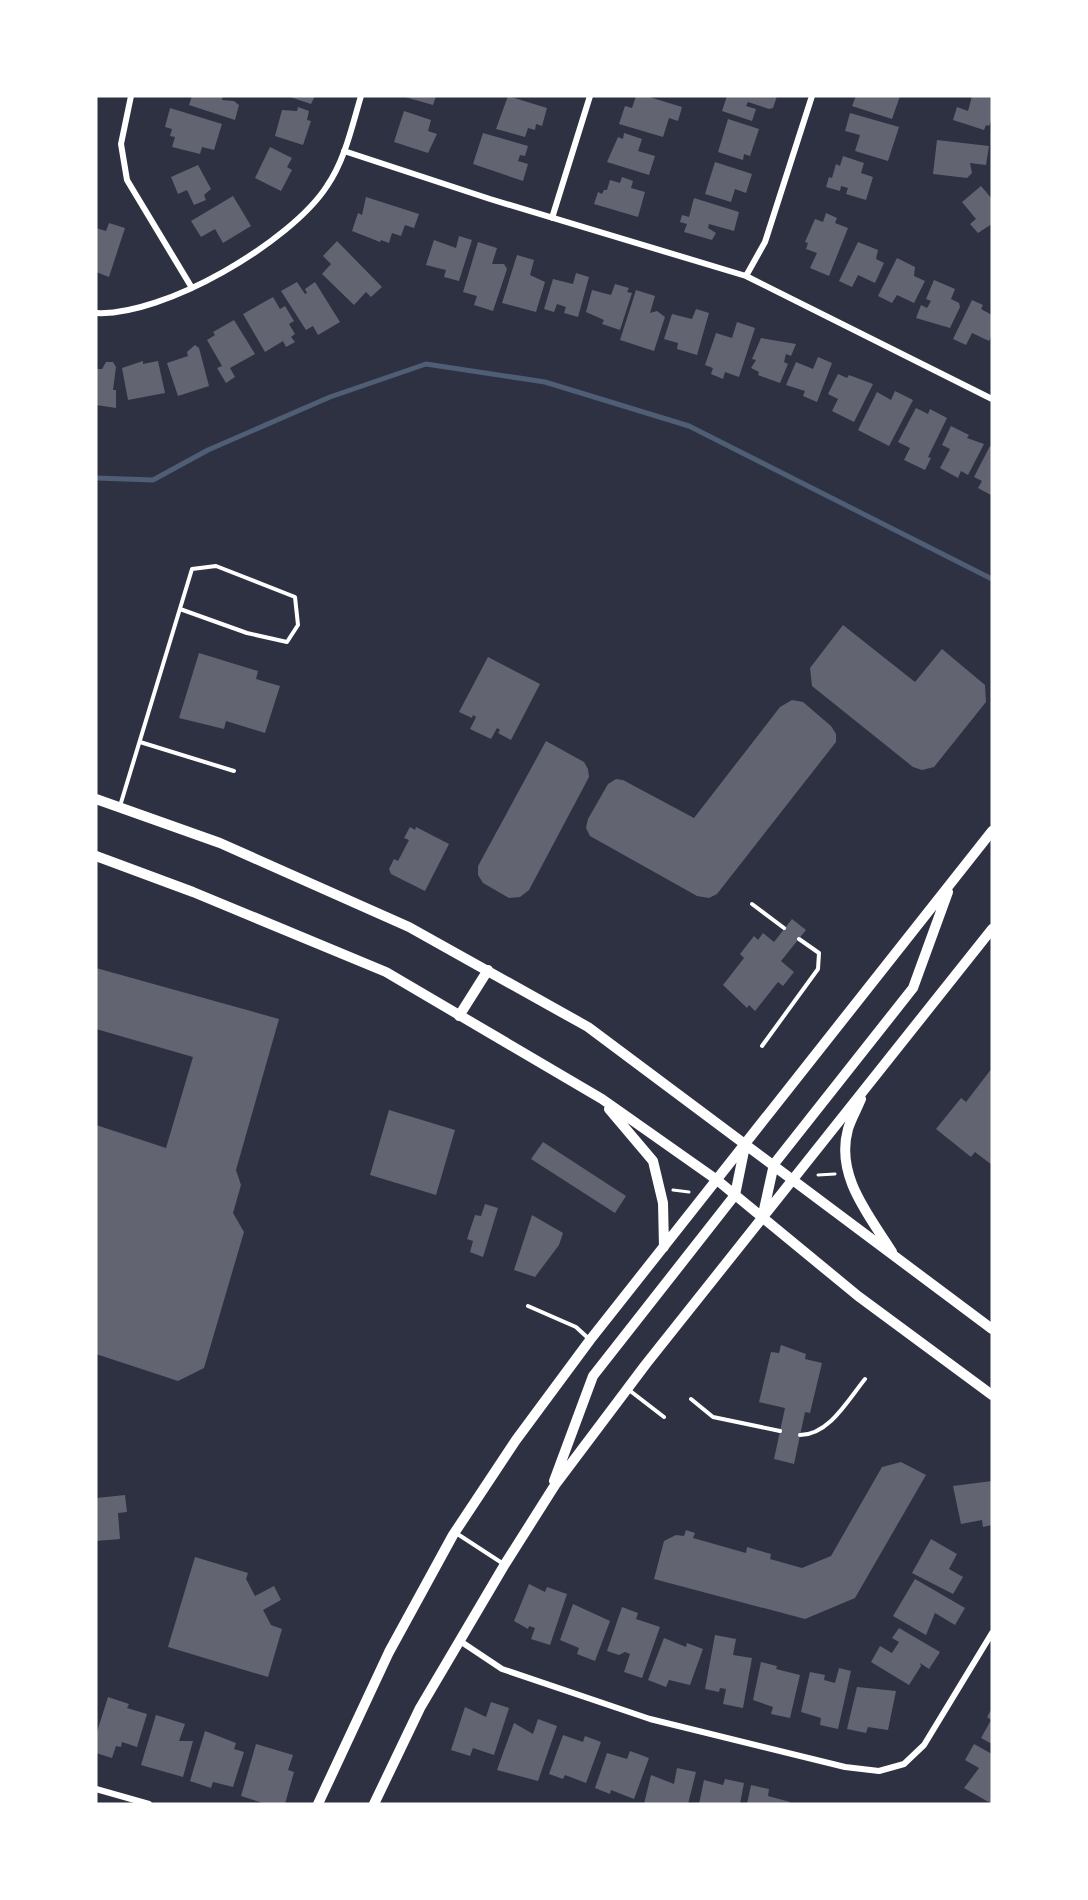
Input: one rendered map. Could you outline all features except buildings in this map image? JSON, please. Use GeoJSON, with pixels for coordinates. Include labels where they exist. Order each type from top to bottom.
{"type":"FeatureCollection","features":[{"type":"Feature","properties":{"kind":"main road"},"geometry":{"type":"LineString","coordinates":[[96,799],[220,843],[409,927],[588,1027],[992,1329]]}},
{"type":"Feature","properties":{"kind":"main road"},"geometry":{"type":"LineString","coordinates":[[318,1804],[389,1652],[455,1532],[516,1440],[590,1340],[992,831]]}},
{"type":"Feature","properties":{"kind":"main road"},"geometry":{"type":"LineString","coordinates":[[96,856],[193,892],[386,972],[602,1099],[717,1180],[858,1296],[992,1395]]}},
{"type":"Feature","properties":{"kind":"main road"},"geometry":{"type":"LineString","coordinates":[[763,1218],[774,1164],[913,987],[952,882]]}},
{"type":"Feature","properties":{"kind":"main road"},"geometry":{"type":"LineString","coordinates":[[374,1804],[420,1708],[505,1564],[548,1497],[627,1388],[992,929]]}},
{"type":"Feature","properties":{"kind":"main road"},"geometry":{"type":"LineString","coordinates":[[459,1016],[488,970]]}},
{"type":"Feature","properties":{"kind":"main road"},"geometry":{"type":"LineString","coordinates":[[867,1087],[848,1129],[845,1155],[847,1171],[857,1197],[897,1260]]}},
{"type":"Feature","properties":{"kind":"main road"},"geometry":{"type":"LineString","coordinates":[[602,1099],[653,1161],[663,1203],[664,1247]]}},
{"type":"Feature","properties":{"kind":"main road"},"geometry":{"type":"LineString","coordinates":[[548,1497],[593,1376],[735,1196],[746,1143]]}},
{"type":"Feature","properties":{"kind":"street"},"geometry":{"type":"LineString","coordinates":[[131,96],[121,144],[128,180],[192,288]]}},
{"type":"Feature","properties":{"kind":"street"},"geometry":{"type":"LineString","coordinates":[[96,313],[110,314],[161,300],[192,288],[285,230],[322,193],[344,151],[361,96]]}},
{"type":"Feature","properties":{"kind":"street"},"geometry":{"type":"LineString","coordinates":[[552,218],[590,96]]}},
{"type":"Feature","properties":{"kind":"street"},"geometry":{"type":"LineString","coordinates":[[746,276],[765,242],[813,96]]}},
{"type":"Feature","properties":{"kind":"street"},"geometry":{"type":"LineString","coordinates":[[344,151],[552,218],[746,276],[992,399]]}},
{"type":"Feature","properties":{"kind":"street"},"geometry":{"type":"LineString","coordinates":[[460,1641],[502,1669],[650,1719],[845,1767],[879,1771],[904,1764],[924,1744],[992,1633]]}},
{"type":"Feature","properties":{"kind":"street"},"geometry":{"type":"LineString","coordinates":[[96,1788],[149,1804]]}},
{"type":"Feature","properties":{"kind":"lane"},"geometry":{"type":"LineString","coordinates":[[119,807],[141,742],[180,609],[192,569],[216,566],[296,597],[298,625],[287,642],[268,639],[180,609]]}},
{"type":"Feature","properties":{"kind":"lane"},"geometry":{"type":"LineString","coordinates":[[141,742],[234,771]]}},
{"type":"Feature","properties":{"kind":"lane"},"geometry":{"type":"LineString","coordinates":[[752,904],[784,928]]}},
{"type":"Feature","properties":{"kind":"lane"},"geometry":{"type":"LineString","coordinates":[[762,1046],[818,969],[819,953],[799,939]]}},
{"type":"Feature","properties":{"kind":"lane"},"geometry":{"type":"LineString","coordinates":[[528,1306],[576,1327],[590,1340]]}},
{"type":"Feature","properties":{"kind":"lane"},"geometry":{"type":"LineString","coordinates":[[800,1435],[810,1435],[824,1429],[865,1379]]}},
{"type":"Feature","properties":{"kind":"lane"},"geometry":{"type":"LineString","coordinates":[[627,1388],[664,1417]]}},
{"type":"Feature","properties":{"kind":"lane"},"geometry":{"type":"LineString","coordinates":[[691,1399],[713,1417],[780,1431]]}},
{"type":"Feature","properties":{"kind":"lane"},"geometry":{"type":"LineString","coordinates":[[455,1532],[505,1564]]}},
{"type":"Feature","properties":{"kind":"path"},"geometry":{"type":"LineString","coordinates":[[818,1175],[839,1174]]}},
{"type":"Feature","properties":{"kind":"path"},"geometry":{"type":"LineString","coordinates":[[666,1189],[689,1192]]}},
{"type":"Feature","properties":{"kind":"waterway"},"geometry":{"type":"LineString","coordinates":[[96,478],[153,480],[208,450],[330,397],[426,364],[545,382],[689,426],[992,579]]}}]}
